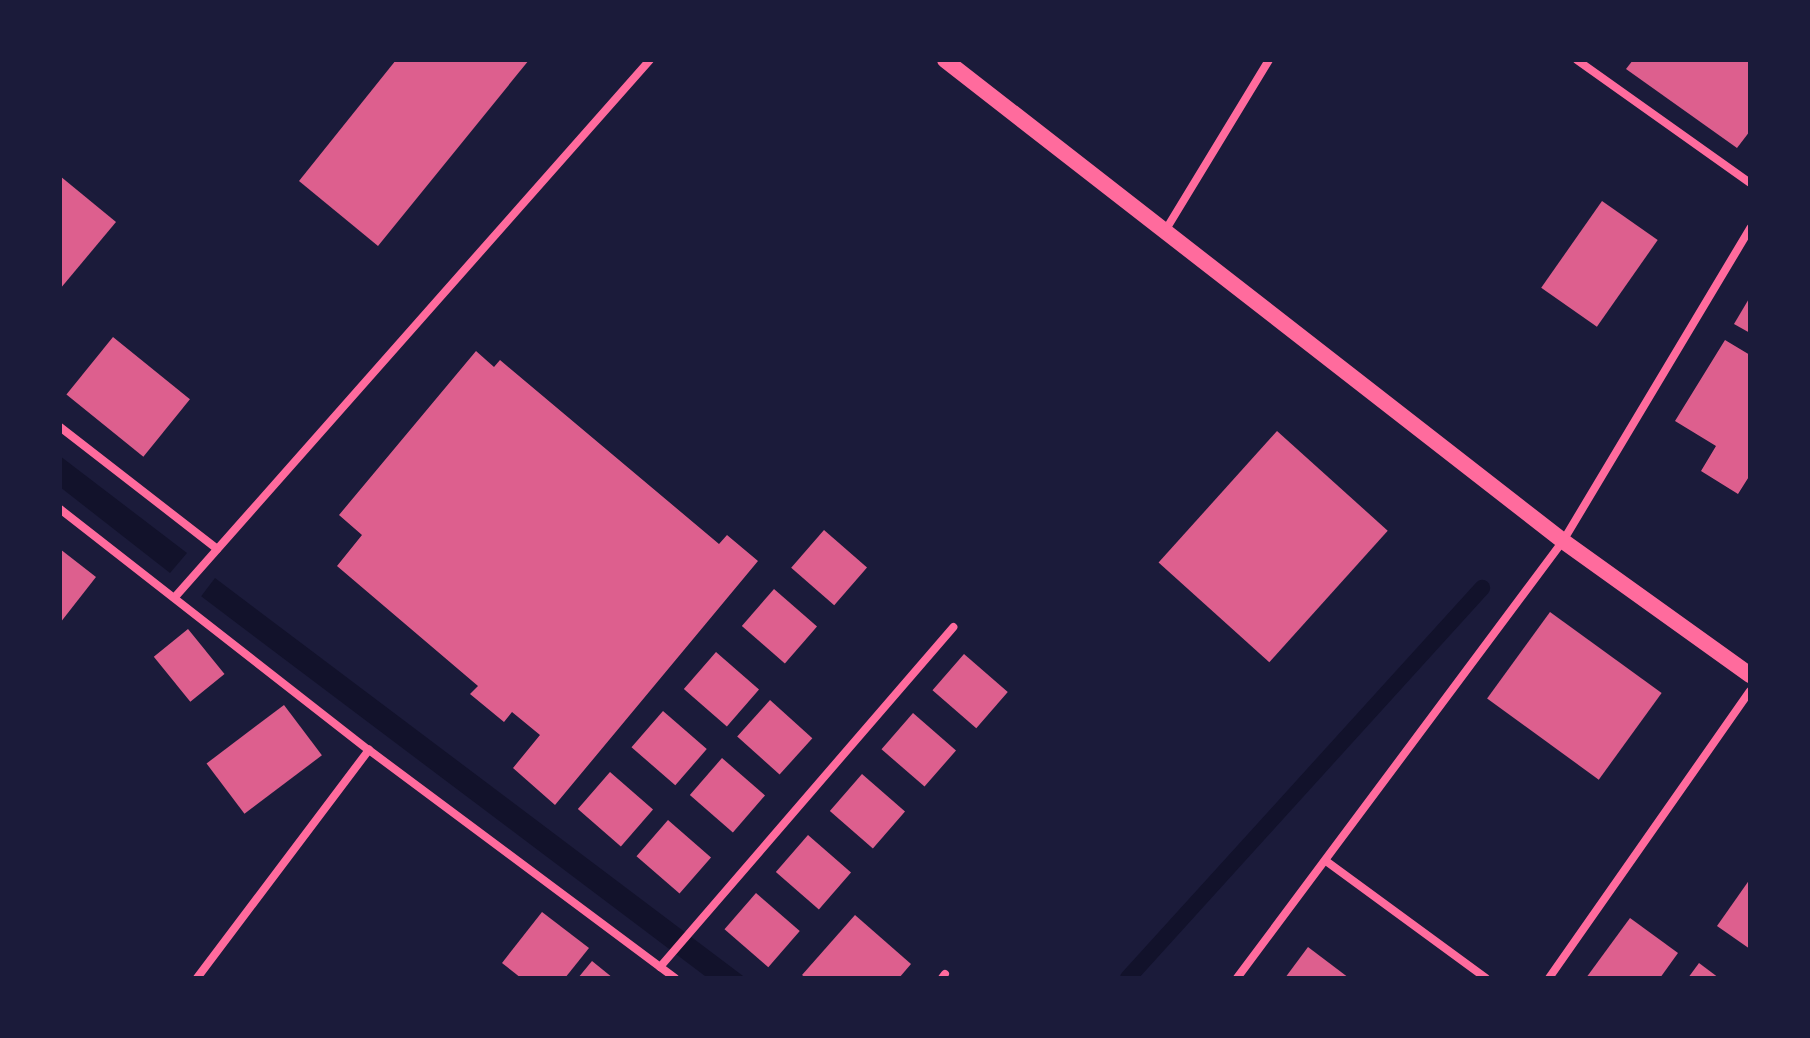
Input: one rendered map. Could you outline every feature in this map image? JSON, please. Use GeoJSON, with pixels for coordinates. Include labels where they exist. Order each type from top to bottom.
{"type":"FeatureCollection","features":[{"type":"Feature","properties":{"kind":"main road"},"geometry":{"type":"LineString","coordinates":[[945,60],[1563,541],[1750,675]]}},
{"type":"Feature","properties":{"kind":"street"},"geometry":{"type":"LineString","coordinates":[[175,597],[650,60]]}},
{"type":"Feature","properties":{"kind":"street"},"geometry":{"type":"LineString","coordinates":[[1165,231],[1269,60]]}},
{"type":"Feature","properties":{"kind":"street"},"geometry":{"type":"LineString","coordinates":[[1577,60],[1750,183]]}},
{"type":"Feature","properties":{"kind":"street"},"geometry":{"type":"LineString","coordinates":[[1237,978],[1563,541],[1750,228]]}},
{"type":"Feature","properties":{"kind":"street"},"geometry":{"type":"LineString","coordinates":[[60,427],[217,549]]}},
{"type":"Feature","properties":{"kind":"street"},"geometry":{"type":"LineString","coordinates":[[60,509],[369,750],[675,978]]}},
{"type":"Feature","properties":{"kind":"street"},"geometry":{"type":"LineString","coordinates":[[660,967],[953,627]]}},
{"type":"Feature","properties":{"kind":"street"},"geometry":{"type":"LineString","coordinates":[[1549,978],[1750,691]]}},
{"type":"Feature","properties":{"kind":"street"},"geometry":{"type":"LineString","coordinates":[[197,978],[369,750]]}},
{"type":"Feature","properties":{"kind":"street"},"geometry":{"type":"LineString","coordinates":[[1326,861],[1486,978]]}},
{"type":"Feature","properties":{"kind":"shaded area"},"geometry":{"type":"Polygon","coordinates":[[[60,456],[187,553],[170,573],[60,487],[60,456]]]}},
{"type":"Feature","properties":{"kind":"shaded area"},"geometry":{"type":"Polygon","coordinates":[[[215,578],[746,978],[708,978],[201,596],[215,578]]]}},
{"type":"Feature","properties":{"kind":"building"},"geometry":{"type":"Polygon","coordinates":[[[396,60],[529,60],[378,246],[299,181],[396,60]]]}},
{"type":"Feature","properties":{"kind":"building"},"geometry":{"type":"Polygon","coordinates":[[[1633,60],[1750,62],[1750,131],[1737,148],[1626,69],[1633,60]]]}},
{"type":"Feature","properties":{"kind":"building"},"geometry":{"type":"Polygon","coordinates":[[[60,176],[116,222],[60,289],[60,176]]]}},
{"type":"Feature","properties":{"kind":"building"},"geometry":{"type":"Polygon","coordinates":[[[1602,201],[1658,240],[1597,327],[1541,288],[1602,201]]]}},
{"type":"Feature","properties":{"kind":"building"},"geometry":{"type":"Polygon","coordinates":[[[1750,297],[1750,333],[1734,324],[1750,297]]]}},
{"type":"Feature","properties":{"kind":"building"},"geometry":{"type":"Polygon","coordinates":[[[113,337],[190,399],[143,457],[66,395],[113,337]]]}},
{"type":"Feature","properties":{"kind":"building"},"geometry":{"type":"Polygon","coordinates":[[[1725,340],[1750,355],[1750,475],[1738,494],[1701,471],[1716,446],[1675,421],[1725,340]]]}},
{"type":"Feature","properties":{"kind":"building"},"geometry":{"type":"Polygon","coordinates":[[[476,351],[494,367],[500,360],[719,544],[727,535],[758,561],[555,805],[513,768],[540,735],[512,712],[504,722],[470,694],[478,686],[337,566],[362,535],[339,515],[476,351]]]}},
{"type":"Feature","properties":{"kind":"building"},"geometry":{"type":"Polygon","coordinates":[[[1277,431],[1388,531],[1269,662],[1159,563],[1277,431]]]}},
{"type":"Feature","properties":{"kind":"building"},"geometry":{"type":"Polygon","coordinates":[[[824,530],[867,567],[834,605],[791,568],[824,530]]]}},
{"type":"Feature","properties":{"kind":"building"},"geometry":{"type":"Polygon","coordinates":[[[60,549],[96,577],[60,623],[60,549]]]}},
{"type":"Feature","properties":{"kind":"building"},"geometry":{"type":"Polygon","coordinates":[[[774,589],[817,626],[785,663],[742,626],[774,589]]]}},
{"type":"Feature","properties":{"kind":"building"},"geometry":{"type":"Polygon","coordinates":[[[1550,612],[1662,693],[1599,780],[1487,699],[1550,612]]]}},
{"type":"Feature","properties":{"kind":"building"},"geometry":{"type":"Polygon","coordinates":[[[188,629],[225,674],[190,702],[154,657],[188,629]]]}},
{"type":"Feature","properties":{"kind":"building"},"geometry":{"type":"Polygon","coordinates":[[[716,652],[759,689],[727,726],[684,689],[716,652]]]}},
{"type":"Feature","properties":{"kind":"building"},"geometry":{"type":"Polygon","coordinates":[[[964,654],[1008,692],[976,728],[933,690],[964,654]]]}},
{"type":"Feature","properties":{"kind":"building"},"geometry":{"type":"Polygon","coordinates":[[[770,700],[812,738],[780,775],[737,736],[770,700]]]}},
{"type":"Feature","properties":{"kind":"building"},"geometry":{"type":"Polygon","coordinates":[[[284,705],[322,755],[244,814],[207,763],[284,705]]]}},
{"type":"Feature","properties":{"kind":"building"},"geometry":{"type":"Polygon","coordinates":[[[663,711],[707,749],[675,785],[632,747],[663,711]]]}},
{"type":"Feature","properties":{"kind":"building"},"geometry":{"type":"Polygon","coordinates":[[[913,713],[956,750],[925,787],[882,749],[913,713]]]}},
{"type":"Feature","properties":{"kind":"building"},"geometry":{"type":"Polygon","coordinates":[[[722,758],[765,795],[733,832],[690,795],[722,758]]]}},
{"type":"Feature","properties":{"kind":"building"},"geometry":{"type":"Polygon","coordinates":[[[610,772],[653,809],[621,846],[578,809],[610,772]]]}},
{"type":"Feature","properties":{"kind":"building"},"geometry":{"type":"Polygon","coordinates":[[[862,774],[905,811],[873,848],[830,811],[862,774]]]}},
{"type":"Feature","properties":{"kind":"building"},"geometry":{"type":"Polygon","coordinates":[[[668,820],[711,857],[680,894],[637,856],[668,820]]]}},
{"type":"Feature","properties":{"kind":"building"},"geometry":{"type":"Polygon","coordinates":[[[808,835],[851,872],[819,909],[776,872],[808,835]]]}},
{"type":"Feature","properties":{"kind":"building"},"geometry":{"type":"Polygon","coordinates":[[[1750,879],[1750,949],[1717,926],[1750,879]]]}},
{"type":"Feature","properties":{"kind":"building"},"geometry":{"type":"Polygon","coordinates":[[[756,893],[800,931],[768,967],[725,929],[756,893]]]}},
{"type":"Feature","properties":{"kind":"building"},"geometry":{"type":"Polygon","coordinates":[[[542,912],[589,948],[565,978],[521,978],[502,963],[542,912]]]}},
{"type":"Feature","properties":{"kind":"building"},"geometry":{"type":"Polygon","coordinates":[[[855,915],[911,964],[899,978],[806,978],[802,975],[855,915]]]}},
{"type":"Feature","properties":{"kind":"building"},"geometry":{"type":"Polygon","coordinates":[[[1630,918],[1678,953],[1660,978],[1586,978],[1630,918]]]}},
{"type":"Feature","properties":{"kind":"building"},"geometry":{"type":"Polygon","coordinates":[[[1308,947],[1349,978],[1285,978],[1308,947]]]}},
{"type":"Feature","properties":{"kind":"building"},"geometry":{"type":"Polygon","coordinates":[[[592,961],[613,978],[578,978],[592,961]]]}},
{"type":"Feature","properties":{"kind":"building"},"geometry":{"type":"Polygon","coordinates":[[[1699,963],[1719,978],[1688,978],[1699,963]]]}},
{"type":"Feature","properties":{"kind":"waterway"},"geometry":{"type":"LineString","coordinates":[[1128,978],[1482,588]]}}]}
